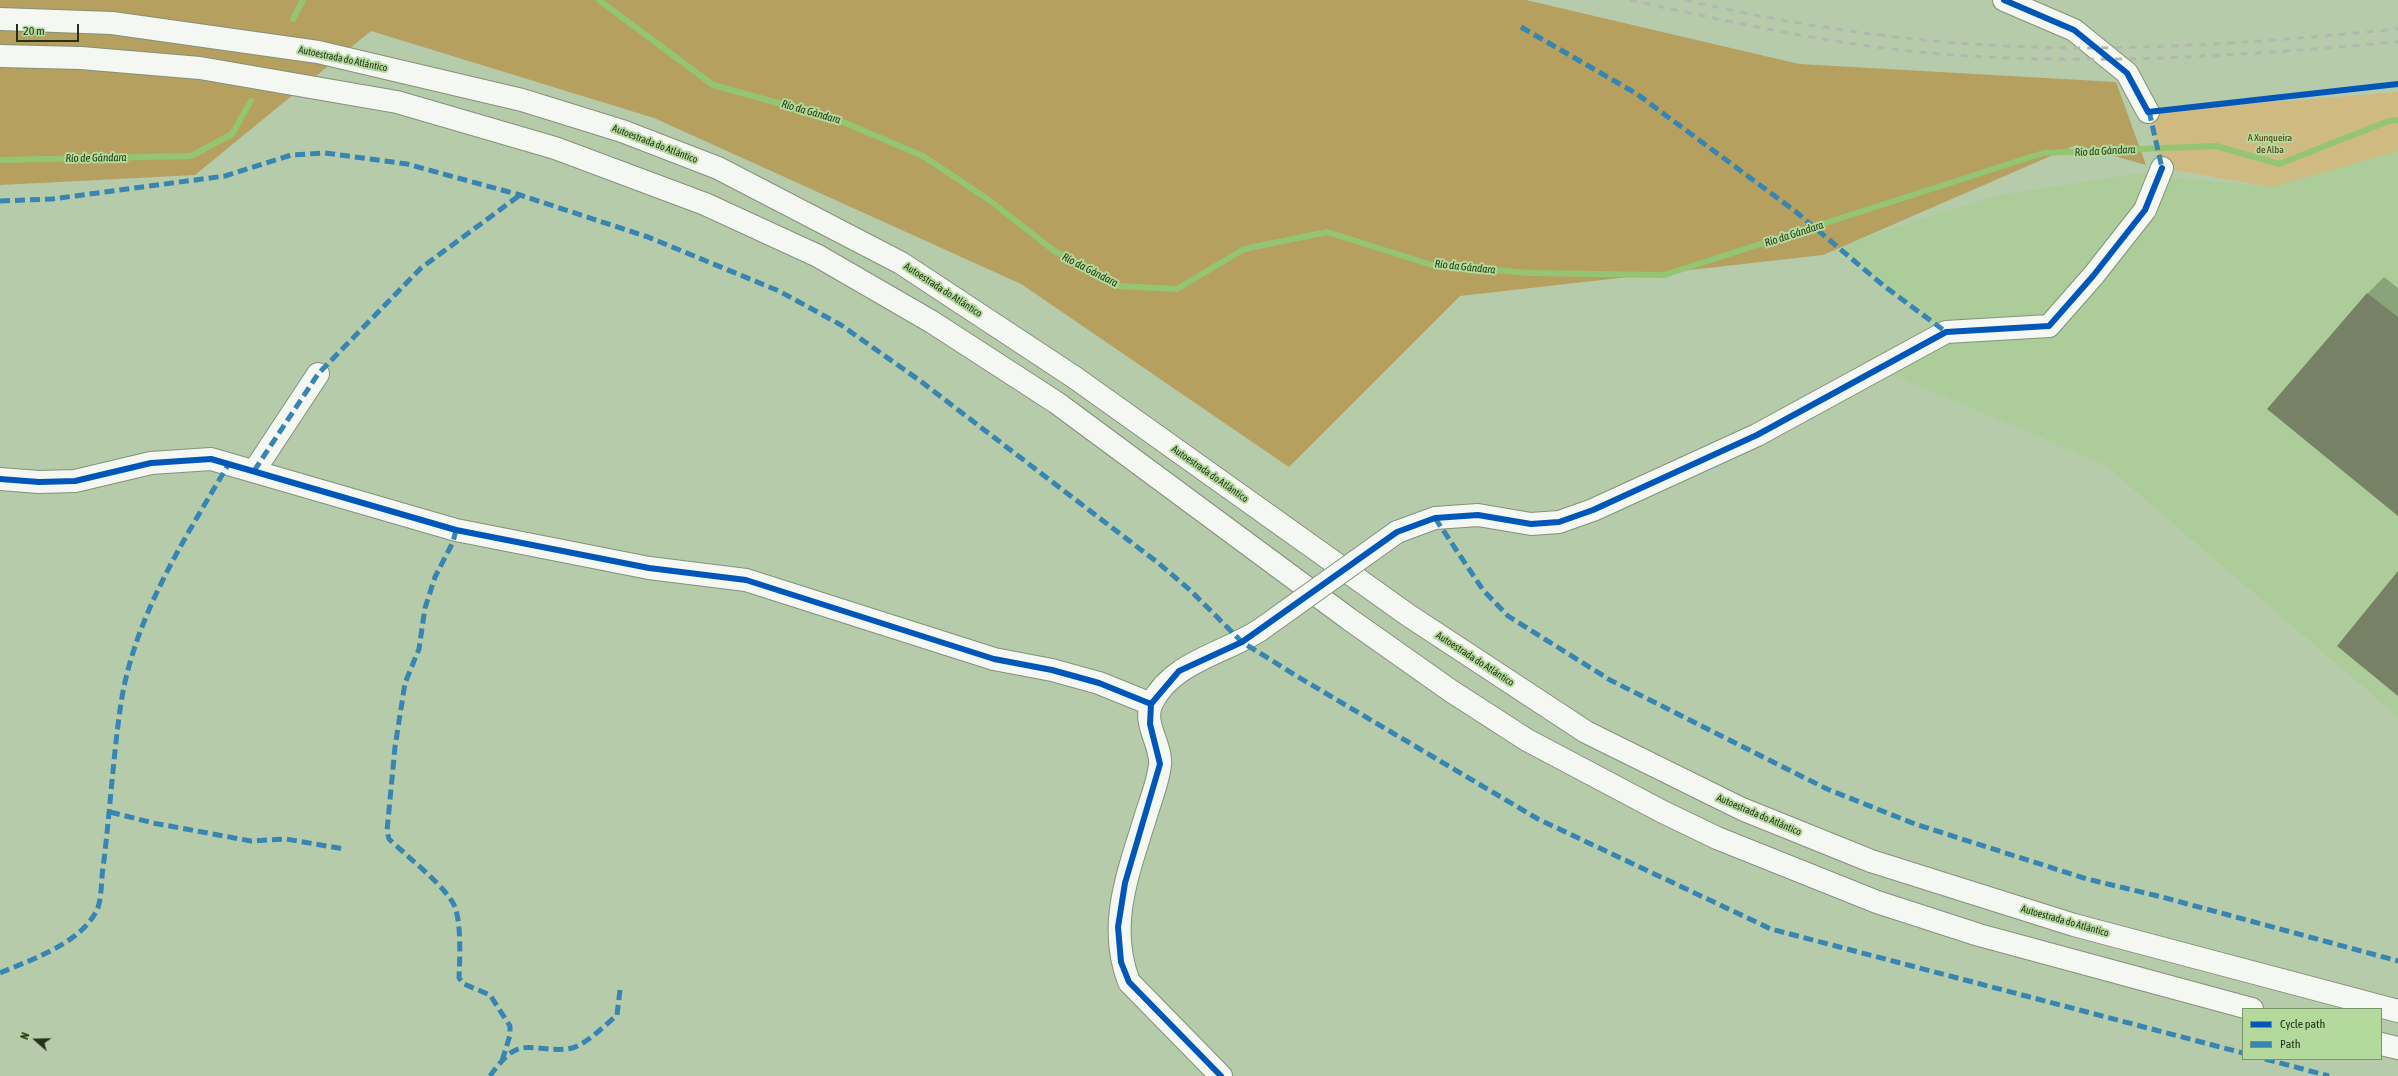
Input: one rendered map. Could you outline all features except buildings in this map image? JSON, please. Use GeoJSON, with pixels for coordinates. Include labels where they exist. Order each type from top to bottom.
{"type":"FeatureCollection","features":[{"type":"Feature","properties":{"kind":"main road"},"geometry":{"type":"LineString","coordinates":[[2004,0],[2074,30],[2127,73],[2148,112]]}},
{"type":"Feature","properties":{"kind":"main road","name":"Autoestrada do Atlántico"},"geometry":{"type":"LineString","coordinates":[[0,19],[112,23],[318,52],[522,100],[622,131],[718,168],[901,263],[1074,377],[1408,615],[1586,732],[1742,809],[1871,861],[2074,925],[2398,1011]]}},
{"type":"Feature","properties":{"kind":"main road"},"geometry":{"type":"LineString","coordinates":[[0,56],[81,58],[200,68],[397,102],[555,148],[705,204],[818,256],[932,322],[1057,403],[1349,619],[1451,691],[1528,740],[1650,806],[1717,838],[1877,902],[1979,935],[2248,1008]]}},
{"type":"Feature","properties":{"kind":"main road"},"geometry":{"type":"LineString","coordinates":[[1221,1076],[1129,982],[1121,962],[1118,927],[1125,883],[1160,764],[1150,724],[1151,704],[1179,671],[1242,642],[1397,532],[1435,518],[1478,515],[1531,524],[1559,522],[1593,510],[1757,435],[1946,332],[2049,326],[2093,276],[2145,210],[2162,168]]}},
{"type":"Feature","properties":{"kind":"main road"},"geometry":{"type":"LineString","coordinates":[[254,471],[318,374]]}},
{"type":"Feature","properties":{"kind":"main road"},"geometry":{"type":"LineString","coordinates":[[0,479],[39,482],[75,481],[151,463],[211,459],[456,530],[649,568],[746,580],[994,659],[1052,670],[1099,683],[1151,704]]}},
{"type":"Feature","properties":{"kind":"main road"},"geometry":{"type":"LineString","coordinates":[[2382,1044],[2398,1048]]}},
{"type":"Feature","properties":{"kind":"shaded area"},"geometry":{"type":"Polygon","coordinates":[[[0,0],[1526,0],[1799,64],[2116,82],[2146,165],[2076,145],[1823,255],[1460,296],[1289,467],[1021,284],[654,118],[371,31],[195,175],[0,185],[0,0]]]}},
{"type":"Feature","properties":{"kind":"shaded area"},"geometry":{"type":"Polygon","coordinates":[[[2398,151],[2398,717],[2104,464],[1878,369],[1946,332],[1836,246],[1999,195],[2135,174],[2272,187],[2398,151]]]}},
{"type":"Feature","properties":{"kind":"green space","name":"A Xunqueira de Alba"},"geometry":{"type":"Polygon","coordinates":[[[2398,92],[2398,151],[2272,187],[2162,168],[2148,112],[2398,92]]]}},
{"type":"Feature","properties":{"kind":"waterway","name":"Río da Gándara"},"geometry":{"type":"LineString","coordinates":[[293,19],[303,0]]}},
{"type":"Feature","properties":{"kind":"waterway","name":"Río da Gándara"},"geometry":{"type":"LineString","coordinates":[[599,0],[713,85],[836,119],[923,156],[989,200],[1053,250],[1119,286],[1177,289],[1244,249],[1327,232],[1432,265],[1529,273],[1664,275],[2043,153],[2216,146],[2279,164],[2389,121],[2398,120]]}},
{"type":"Feature","properties":{"kind":"waterway","name":"Río de Gándara"},"geometry":{"type":"LineString","coordinates":[[0,160],[191,156],[232,134],[251,101]]}},
{"type":"Feature","properties":{"kind":"railway"},"geometry":{"type":"LineString","coordinates":[[1630,0],[1839,42],[1909,51],[1970,56],[2031,59],[2154,58],[2276,52],[2398,42]]}},
{"type":"Feature","properties":{"kind":"railway"},"geometry":{"type":"LineString","coordinates":[[1685,0],[1770,18],[1855,32],[1941,42],[2028,47],[2120,48],[2213,44],[2398,29]]}},
{"type":"Feature","properties":{"kind":"marked path"},"geometry":{"type":"LineString","coordinates":[[1521,27],[1637,94],[1795,211],[1884,286],[1946,332]]}},
{"type":"Feature","properties":{"kind":"marked path"},"geometry":{"type":"LineString","coordinates":[[2149,111],[2162,168]]}},
{"type":"Feature","properties":{"kind":"marked path"},"geometry":{"type":"LineString","coordinates":[[0,201],[52,199],[225,176],[291,155],[325,153],[407,164],[520,195],[648,237],[779,291],[841,325],[919,380],[1157,562],[1190,590],[1242,642],[1538,819],[1771,929],[2242,1053]]}},
{"type":"Feature","properties":{"kind":"marked path"},"geometry":{"type":"LineString","coordinates":[[254,471],[318,374],[421,268],[520,195]]}},
{"type":"Feature","properties":{"kind":"marked path"},"geometry":{"type":"LineString","coordinates":[[0,973],[40,956],[67,941],[89,922],[99,906],[118,723],[128,671],[137,639],[149,609],[178,550],[228,465]]}},
{"type":"Feature","properties":{"kind":"marked path"},"geometry":{"type":"LineString","coordinates":[[1435,518],[1483,590],[1508,616],[1610,680],[1827,789],[1915,824],[2087,879],[2162,897],[2398,961]]}},
{"type":"Feature","properties":{"kind":"marked path"},"geometry":{"type":"LineString","coordinates":[[456,530],[453,542],[435,577],[425,608],[419,649],[405,683],[395,747],[387,831],[389,839],[427,873],[446,893],[452,902],[456,910],[459,926],[459,978],[464,984],[490,995],[510,1026],[510,1035],[502,1061]]}},
{"type":"Feature","properties":{"kind":"marked path"},"geometry":{"type":"LineString","coordinates":[[110,812],[153,823],[251,841],[286,839],[344,849]]}},
{"type":"Feature","properties":{"kind":"marked path"},"geometry":{"type":"LineString","coordinates":[[490,1076],[504,1059],[517,1049],[566,1049],[578,1046],[596,1034],[617,1015],[620,990]]}},
{"type":"Feature","properties":{"kind":"marked path"},"geometry":{"type":"LineString","coordinates":[[2269,1060],[2329,1076]]}},
{"type":"Feature","properties":{"kind":"cycle path"},"geometry":{"type":"LineString","coordinates":[[2004,0],[2074,30],[2127,73],[2148,112],[2398,84]]}},
{"type":"Feature","properties":{"kind":"cycle path"},"geometry":{"type":"LineString","coordinates":[[1221,1076],[1129,982],[1121,962],[1118,927],[1125,883],[1160,764],[1150,724],[1151,704],[1179,671],[1242,642],[1397,532],[1435,518],[1478,515],[1531,524],[1559,522],[1593,510],[1757,435],[1946,332],[2049,326],[2093,276],[2145,210],[2162,168]]}},
{"type":"Feature","properties":{"kind":"cycle path"},"geometry":{"type":"LineString","coordinates":[[0,479],[39,482],[75,481],[151,463],[211,459],[456,530],[649,568],[746,580],[994,659],[1052,670],[1099,683],[1151,704]]}}]}
